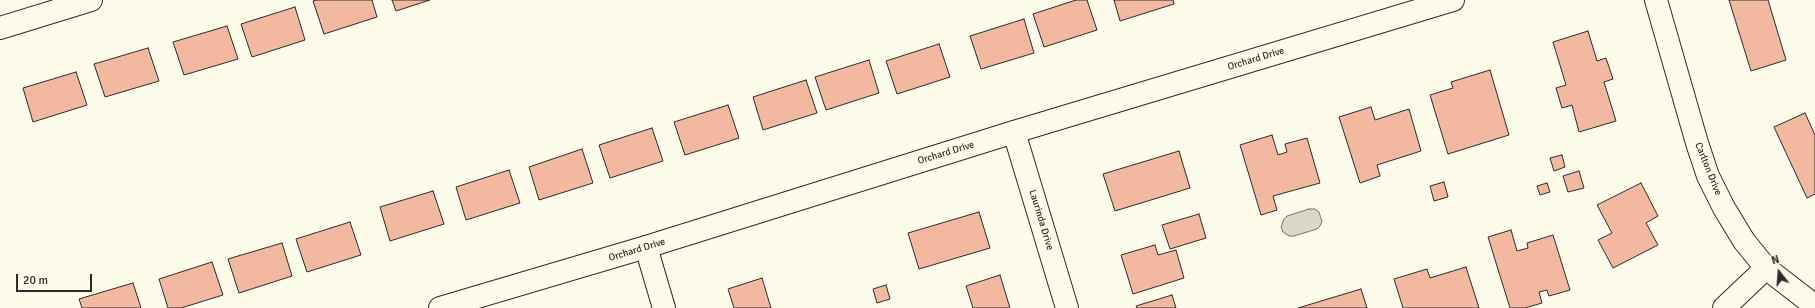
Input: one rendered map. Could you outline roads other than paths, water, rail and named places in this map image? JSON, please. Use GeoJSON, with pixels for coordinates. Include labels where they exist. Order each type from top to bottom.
{"type":"FeatureCollection","features":[{"type":"Feature","properties":{"kind":"street"},"geometry":{"type":"LineString","coordinates":[[0,28],[91,0]]}},
{"type":"Feature","properties":{"kind":"street","name":"Orchard Drive"},"geometry":{"type":"LineString","coordinates":[[440,308],[646,247],[1014,132],[1453,0]]}},
{"type":"Feature","properties":{"kind":"street","name":"Carlton Drive"},"geometry":{"type":"LineString","coordinates":[[1656,0],[1697,143],[1708,176],[1724,208],[1744,241],[1766,268],[1815,306]]}},
{"type":"Feature","properties":{"kind":"street","name":"Laurinda Drive"},"geometry":{"type":"LineString","coordinates":[[1014,132],[1067,308]]}},
{"type":"Feature","properties":{"kind":"street"},"geometry":{"type":"LineString","coordinates":[[646,247],[664,308]]}},
{"type":"Feature","properties":{"kind":"street"},"geometry":{"type":"LineString","coordinates":[[1724,308],[1766,268]]}}]}
